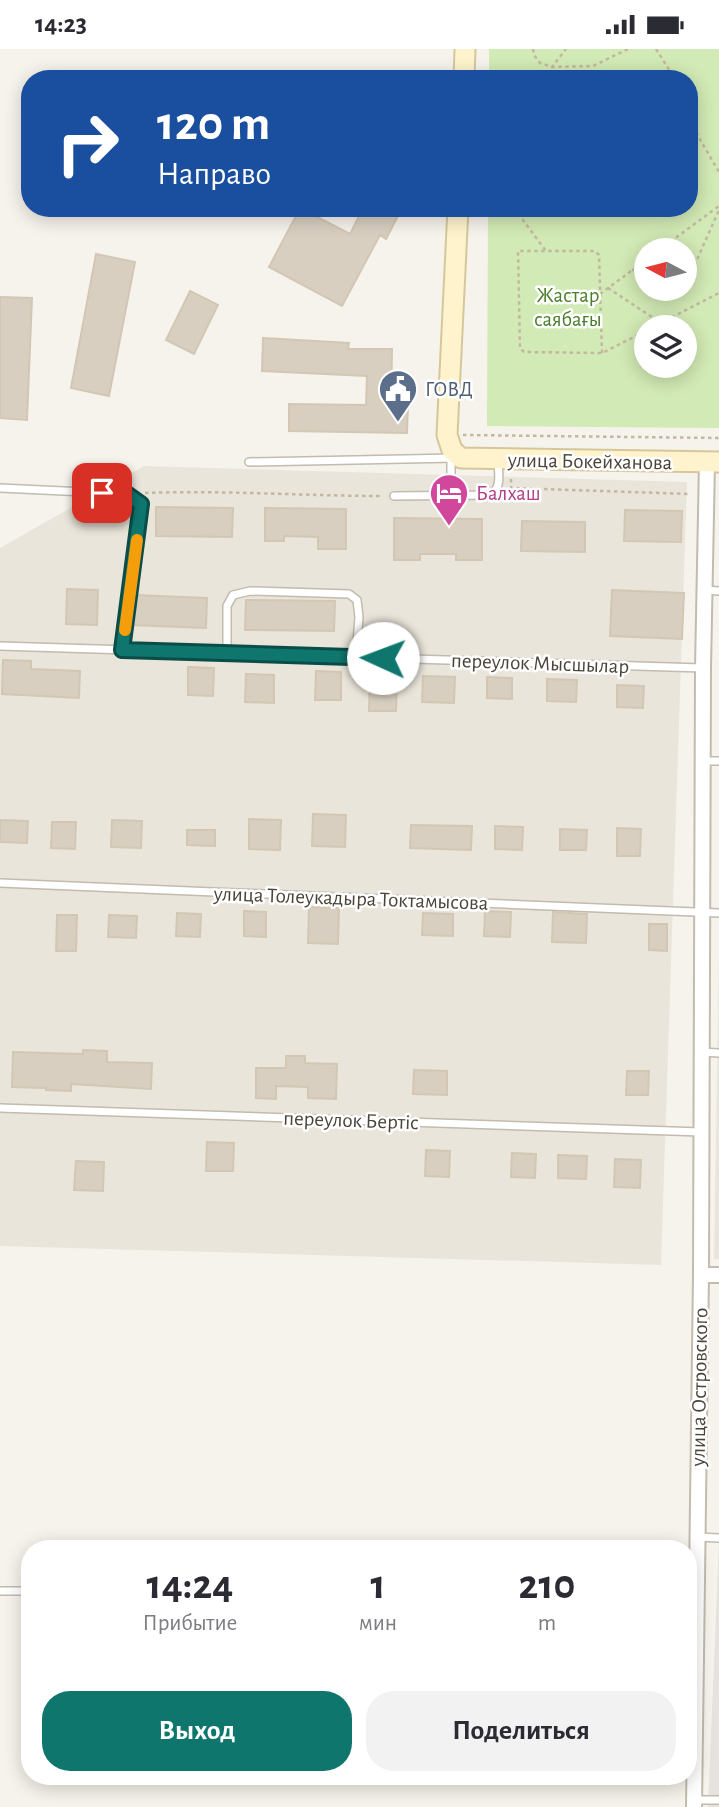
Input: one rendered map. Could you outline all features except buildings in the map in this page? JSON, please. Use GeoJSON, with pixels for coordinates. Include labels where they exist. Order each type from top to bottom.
{"type":"FeatureCollection","features":[{"type":"Feature","properties":{"kind":"street"},"geometry":{"type":"LineString","coordinates":[[464,70],[465,49]]}},
{"type":"Feature","properties":{"kind":"street"},"geometry":{"type":"LineString","coordinates":[[456,458],[447,435],[458,217]]}},
{"type":"Feature","properties":{"kind":"street","name":"улица Бокейханова"},"geometry":{"type":"LineString","coordinates":[[456,458],[713,462]]}},
{"type":"Feature","properties":{"kind":"street","name":"улица Островского"},"geometry":{"type":"LineString","coordinates":[[697,1540],[701,1275],[703,668],[712,591],[706,495],[713,462]]}},
{"type":"Feature","properties":{"kind":"street"},"geometry":{"type":"LineString","coordinates":[[701,1275],[719,1275]]}},
{"type":"Feature","properties":{"kind":"street","name":"улица Островского"},"geometry":{"type":"LineString","coordinates":[[694,1785],[694,1804]]}},
{"type":"Feature","properties":{"kind":"lane"},"geometry":{"type":"LineString","coordinates":[[249,462],[456,458],[451,494]]}},
{"type":"Feature","properties":{"kind":"lane"},"geometry":{"type":"LineString","coordinates":[[394,496],[489,495],[499,487],[505,459]]}},
{"type":"Feature","properties":{"kind":"lane"},"geometry":{"type":"LineString","coordinates":[[0,488],[127,494],[141,504],[122,650]]}},
{"type":"Feature","properties":{"kind":"lane"},"geometry":{"type":"LineString","coordinates":[[227,653],[227,606],[233,594],[250,591],[349,594],[357,600],[359,617],[356,657]]}},
{"type":"Feature","properties":{"kind":"lane","name":"переулок Мысшылар"},"geometry":{"type":"LineString","coordinates":[[0,646],[703,668]]}},
{"type":"Feature","properties":{"kind":"lane"},"geometry":{"type":"LineString","coordinates":[[703,761],[719,761]]}},
{"type":"Feature","properties":{"kind":"lane","name":"улица Толеукадыра Токтамысова"},"geometry":{"type":"LineString","coordinates":[[0,883],[719,913]]}},
{"type":"Feature","properties":{"kind":"lane"},"geometry":{"type":"LineString","coordinates":[[702,1052],[719,1053]]}},
{"type":"Feature","properties":{"kind":"lane","name":"переулок Бертіс"},"geometry":{"type":"LineString","coordinates":[[0,1108],[702,1132]]}},
{"type":"Feature","properties":{"kind":"lane"},"geometry":{"type":"LineString","coordinates":[[697,1537],[719,1538]]}},
{"type":"Feature","properties":{"kind":"lane"},"geometry":{"type":"LineString","coordinates":[[0,1591],[21,1591]]}},
{"type":"Feature","properties":{"kind":"lane"},"geometry":{"type":"LineString","coordinates":[[694,1804],[719,1800]]}},
{"type":"Feature","properties":{"kind":"path"},"geometry":{"type":"LineString","coordinates":[[533,49],[540,63],[552,67],[593,66],[628,49]]}},
{"type":"Feature","properties":{"kind":"path"},"geometry":{"type":"LineString","coordinates":[[550,70],[566,49]]}},
{"type":"Feature","properties":{"kind":"path"},"geometry":{"type":"LineString","coordinates":[[656,49],[669,70]]}},
{"type":"Feature","properties":{"kind":"path"},"geometry":{"type":"LineString","coordinates":[[698,136],[719,172]]}},
{"type":"Feature","properties":{"kind":"path"},"geometry":{"type":"LineString","coordinates":[[676,238],[719,208]]}},
{"type":"Feature","properties":{"kind":"path"},"geometry":{"type":"LineString","coordinates":[[697,259],[719,208]]}},
{"type":"Feature","properties":{"kind":"path"},"geometry":{"type":"LineString","coordinates":[[521,217],[546,251]]}},
{"type":"Feature","properties":{"kind":"path"},"geometry":{"type":"LineString","coordinates":[[602,353],[599,255],[595,251],[519,251],[520,348],[524,352],[602,353],[634,337]]}},
{"type":"Feature","properties":{"kind":"path"},"geometry":{"type":"LineString","coordinates":[[600,294],[632,270]]}},
{"type":"Feature","properties":{"kind":"path"},"geometry":{"type":"LineString","coordinates":[[608,288],[649,315]]}},
{"type":"Feature","properties":{"kind":"path"},"geometry":{"type":"LineString","coordinates":[[676,315],[719,293]]}},
{"type":"Feature","properties":{"kind":"path"},"geometry":{"type":"LineString","coordinates":[[447,435],[719,437]]}},
{"type":"Feature","properties":{"kind":"path"},"geometry":{"type":"LineString","coordinates":[[505,459],[511,488],[706,495]]}},
{"type":"Feature","properties":{"kind":"path"},"geometry":{"type":"LineString","coordinates":[[127,494],[182,492],[394,496]]}},
{"type":"Feature","properties":{"kind":"shaded area"},"geometry":{"type":"Polygon","coordinates":[[[144,466],[687,482],[661,1265],[0,1246],[0,548],[144,466]]]}},
{"type":"Feature","properties":{"kind":"shaded area"},"geometry":{"type":"Polygon","coordinates":[[[719,955],[719,1259],[714,1259],[719,955]]]}},
{"type":"Feature","properties":{"kind":"shaded area"},"geometry":{"type":"Polygon","coordinates":[[[719,1542],[719,1807],[708,1807],[719,1542]]]}},
{"type":"Feature","properties":{"kind":"green space","name":"Жастар саябағы"},"geometry":{"type":"Polygon","coordinates":[[[489,49],[719,49],[719,428],[487,426],[488,217],[698,217],[698,70],[489,70],[489,49]]]}},
{"type":"Feature","properties":{"kind":"slow traffic"},"geometry":{"type":"LineString","coordinates":[[125,630],[137,540]]}},
{"type":"Feature","properties":{"kind":"place","name":"ГОВД"},"geometry":{"type":"Point","coordinates":[398,423]}},
{"type":"Feature","properties":{"kind":"place","name":"Балхаш"},"geometry":{"type":"Point","coordinates":[449,527]}},
{"type":"Feature","properties":{"kind":"route"},"geometry":{"type":"LineString","coordinates":[[102,493],[127,494],[141,504],[122,650],[383,658]]}}]}
